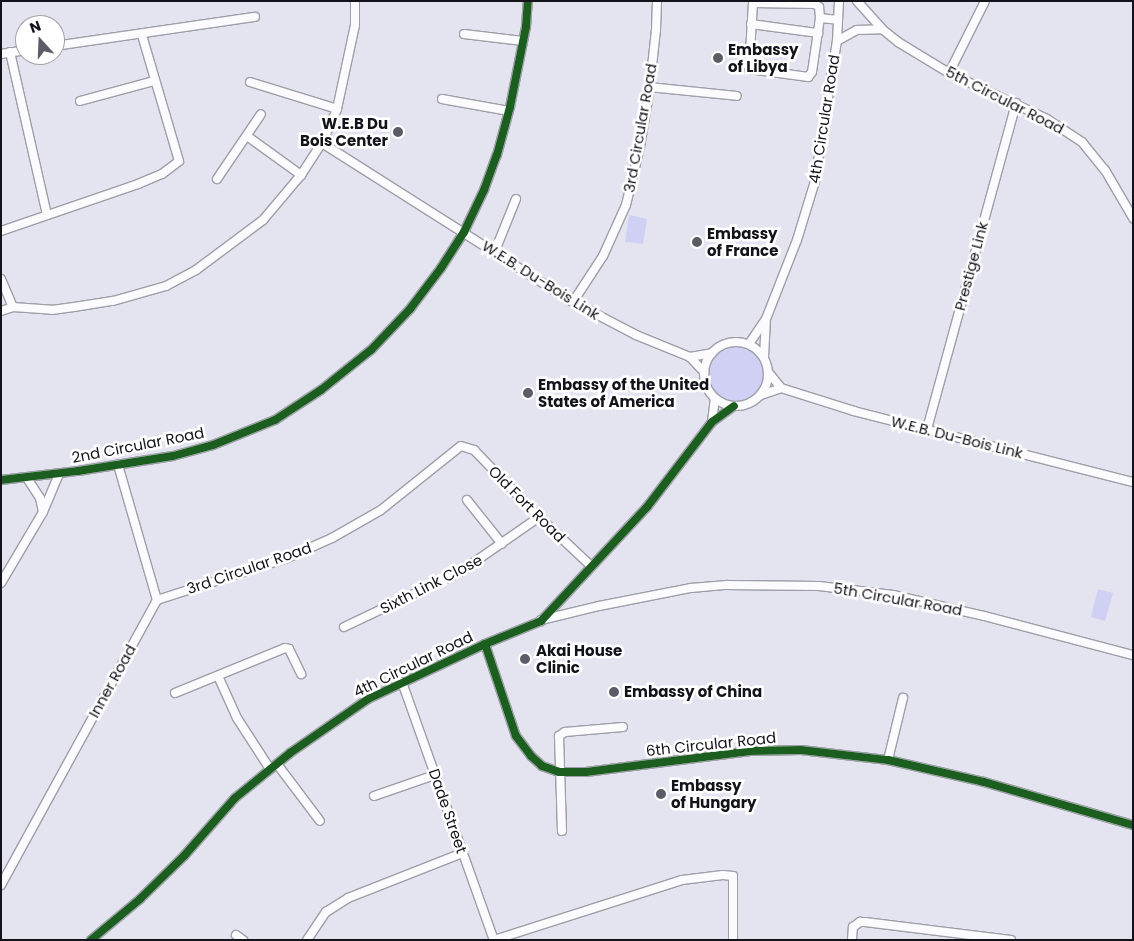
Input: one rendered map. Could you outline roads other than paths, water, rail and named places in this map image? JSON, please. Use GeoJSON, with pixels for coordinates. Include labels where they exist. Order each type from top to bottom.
{"type":"FeatureCollection","features":[{"type":"Feature","properties":{"kind":"street"},"geometry":{"type":"LineString","coordinates":[[7,309],[52,310],[74,307],[113,301],[166,286],[196,270],[235,243],[263,220],[301,175],[322,143],[337,110],[355,25],[355,1]]}},
{"type":"Feature","properties":{"kind":"street","name":"2nd Circular Road"},"geometry":{"type":"LineString","coordinates":[[1,480],[59,474],[173,456],[213,445],[275,420],[321,390],[371,350],[410,309],[441,268],[464,232],[484,190],[509,111],[523,41],[528,1]]}},
{"type":"Feature","properties":{"kind":"street","name":"3rd Circular Road"},"geometry":{"type":"LineString","coordinates":[[573,302],[603,256],[626,204],[640,147],[650,87],[657,1]]}},
{"type":"Feature","properties":{"kind":"street","name":"4th Circular Road"},"geometry":{"type":"LineString","coordinates":[[749,344],[766,319],[797,240],[815,181],[837,41],[839,1]]}},
{"type":"Feature","properties":{"kind":"street","name":"5th Circular Road"},"geometry":{"type":"LineString","coordinates":[[857,1],[882,29],[898,42],[949,73],[1016,103],[1072,134],[1087,147],[1120,194],[1133,218]]}},
{"type":"Feature","properties":{"kind":"street"},"geometry":{"type":"LineString","coordinates":[[949,73],[985,1]]}},
{"type":"Feature","properties":{"kind":"street"},"geometry":{"type":"LineString","coordinates":[[755,2],[815,4],[819,7],[820,18],[812,72],[808,77],[751,71],[748,67],[751,24],[752,5],[755,2]]}},
{"type":"Feature","properties":{"kind":"street"},"geometry":{"type":"LineString","coordinates":[[65,45],[255,17]]}},
{"type":"Feature","properties":{"kind":"street"},"geometry":{"type":"LineString","coordinates":[[820,18],[838,20]]}},
{"type":"Feature","properties":{"kind":"street"},"geometry":{"type":"LineString","coordinates":[[751,24],[818,33]]}},
{"type":"Feature","properties":{"kind":"street"},"geometry":{"type":"LineString","coordinates":[[837,41],[857,30],[882,29]]}},
{"type":"Feature","properties":{"kind":"street"},"geometry":{"type":"LineString","coordinates":[[464,34],[523,41]]}},
{"type":"Feature","properties":{"kind":"street"},"geometry":{"type":"LineString","coordinates":[[1,231],[138,184],[162,174],[179,161],[142,35]]}},
{"type":"Feature","properties":{"kind":"street"},"geometry":{"type":"LineString","coordinates":[[1,54],[15,51]]}},
{"type":"Feature","properties":{"kind":"street"},"geometry":{"type":"LineString","coordinates":[[10,52],[47,215]]}},
{"type":"Feature","properties":{"kind":"street"},"geometry":{"type":"LineString","coordinates":[[80,101],[154,81]]}},
{"type":"Feature","properties":{"kind":"street"},"geometry":{"type":"LineString","coordinates":[[250,82],[337,110]]}},
{"type":"Feature","properties":{"kind":"street"},"geometry":{"type":"LineString","coordinates":[[650,87],[737,96]]}},
{"type":"Feature","properties":{"kind":"street"},"geometry":{"type":"LineString","coordinates":[[442,99],[509,111]]}},
{"type":"Feature","properties":{"kind":"street","name":"Prestige Link"},"geometry":{"type":"LineString","coordinates":[[927,429],[1016,103]]}},
{"type":"Feature","properties":{"kind":"street"},"geometry":{"type":"LineString","coordinates":[[217,179],[261,114]]}},
{"type":"Feature","properties":{"kind":"street"},"geometry":{"type":"LineString","coordinates":[[247,136],[301,175]]}},
{"type":"Feature","properties":{"kind":"street","name":"W.E.B. Du-Bois Link"},"geometry":{"type":"LineString","coordinates":[[322,143],[573,302],[636,335],[690,357],[704,372]]}},
{"type":"Feature","properties":{"kind":"street"},"geometry":{"type":"LineString","coordinates":[[495,251],[516,199]]}},
{"type":"Feature","properties":{"kind":"street"},"geometry":{"type":"LineString","coordinates":[[1,279],[7,309],[1,318]]}},
{"type":"Feature","properties":{"kind":"street","name":"4th Circular Road"},"geometry":{"type":"LineString","coordinates":[[764,357],[766,319]]}},
{"type":"Feature","properties":{"kind":"street"},"geometry":{"type":"LineString","coordinates":[[761,395],[782,388],[769,373],[764,357],[749,344],[729,343],[712,354],[704,372],[705,382],[715,399],[734,406],[753,402],[761,395],[767,385],[769,373]]}},
{"type":"Feature","properties":{"kind":"street","name":"W.E.B. Du-Bois Link"},"geometry":{"type":"LineString","coordinates":[[690,357],[712,354]]}},
{"type":"Feature","properties":{"kind":"street","name":"W.E.B. Du-Bois Link"},"geometry":{"type":"LineString","coordinates":[[782,388],[854,411],[1133,482]]}},
{"type":"Feature","properties":{"kind":"street","name":"4th Circular Road"},"geometry":{"type":"LineString","coordinates":[[712,422],[715,399]]}},
{"type":"Feature","properties":{"kind":"street","name":"4th Circular Road"},"geometry":{"type":"LineString","coordinates":[[91,940],[140,899],[184,856],[235,798],[273,766],[368,699],[541,620],[647,507],[712,422],[734,406]]}},
{"type":"Feature","properties":{"kind":"street","name":"3rd Circular Road"},"geometry":{"type":"LineString","coordinates":[[157,600],[287,558],[332,538],[381,510],[461,446]]}},
{"type":"Feature","properties":{"kind":"street","name":"Old Fort Road"},"geometry":{"type":"LineString","coordinates":[[461,446],[474,450],[539,517],[591,566]]}},
{"type":"Feature","properties":{"kind":"street"},"geometry":{"type":"LineString","coordinates":[[118,465],[157,600]]}},
{"type":"Feature","properties":{"kind":"street"},"geometry":{"type":"LineString","coordinates":[[2,580],[43,512],[59,474]]}},
{"type":"Feature","properties":{"kind":"street"},"geometry":{"type":"LineString","coordinates":[[1124,480],[1133,475]]}},
{"type":"Feature","properties":{"kind":"street"},"geometry":{"type":"LineString","coordinates":[[27,478],[40,498],[43,512]]}},
{"type":"Feature","properties":{"kind":"street"},"geometry":{"type":"LineString","coordinates":[[467,500],[502,544]]}},
{"type":"Feature","properties":{"kind":"street","name":"Sixth Link Close"},"geometry":{"type":"LineString","coordinates":[[344,627],[460,572],[539,517]]}},
{"type":"Feature","properties":{"kind":"street","name":"5th Circular Road"},"geometry":{"type":"LineString","coordinates":[[541,620],[608,604],[691,588],[727,585],[819,586],[912,599],[1133,655]]}},
{"type":"Feature","properties":{"kind":"street","name":"Inner Road"},"geometry":{"type":"LineString","coordinates":[[1,885],[157,600]]}},
{"type":"Feature","properties":{"kind":"street","name":"6th Circular Road"},"geometry":{"type":"LineString","coordinates":[[485,644],[516,736],[531,756],[542,766],[559,772],[586,772],[749,751],[801,750],[888,760],[984,782],[1133,825]]}},
{"type":"Feature","properties":{"kind":"street"},"geometry":{"type":"LineString","coordinates":[[176,693],[285,648],[289,649],[300,674]]}},
{"type":"Feature","properties":{"kind":"street"},"geometry":{"type":"LineString","coordinates":[[218,676],[237,718],[273,766],[320,821]]}},
{"type":"Feature","properties":{"kind":"street","name":"Dade Street"},"geometry":{"type":"LineString","coordinates":[[402,682],[493,939]]}},
{"type":"Feature","properties":{"kind":"street"},"geometry":{"type":"LineString","coordinates":[[888,760],[903,698]]}},
{"type":"Feature","properties":{"kind":"street"},"geometry":{"type":"LineString","coordinates":[[562,832],[559,772],[560,736],[566,732],[623,727]]}},
{"type":"Feature","properties":{"kind":"street"},"geometry":{"type":"LineString","coordinates":[[374,796],[435,775]]}},
{"type":"Feature","properties":{"kind":"street"},"geometry":{"type":"LineString","coordinates":[[307,940],[326,912],[348,898],[462,853]]}},
{"type":"Feature","properties":{"kind":"street"},"geometry":{"type":"LineString","coordinates":[[483,940],[493,939],[682,880],[723,876],[733,876],[733,940]]}},
{"type":"Feature","properties":{"kind":"street"},"geometry":{"type":"LineString","coordinates":[[852,940],[852,930],[856,924],[865,922],[1011,940]]}},
{"type":"Feature","properties":{"kind":"place","name":"Embassy of Libya"},"geometry":{"type":"Point","coordinates":[718,58]}},
{"type":"Feature","properties":{"kind":"place","name":"W.E.B Du Bois Center"},"geometry":{"type":"Point","coordinates":[398,132]}},
{"type":"Feature","properties":{"kind":"place","name":"Embassy of France"},"geometry":{"type":"Point","coordinates":[697,242]}},
{"type":"Feature","properties":{"kind":"place","name":"Embassy of the United States of America"},"geometry":{"type":"Point","coordinates":[528,393]}},
{"type":"Feature","properties":{"kind":"place","name":"Akai House Clinic"},"geometry":{"type":"Point","coordinates":[525,659]}},
{"type":"Feature","properties":{"kind":"place","name":"Embassy of China"},"geometry":{"type":"Point","coordinates":[614,692]}},
{"type":"Feature","properties":{"kind":"place","name":"Embassy of Hungary"},"geometry":{"type":"Point","coordinates":[661,794]}}]}
